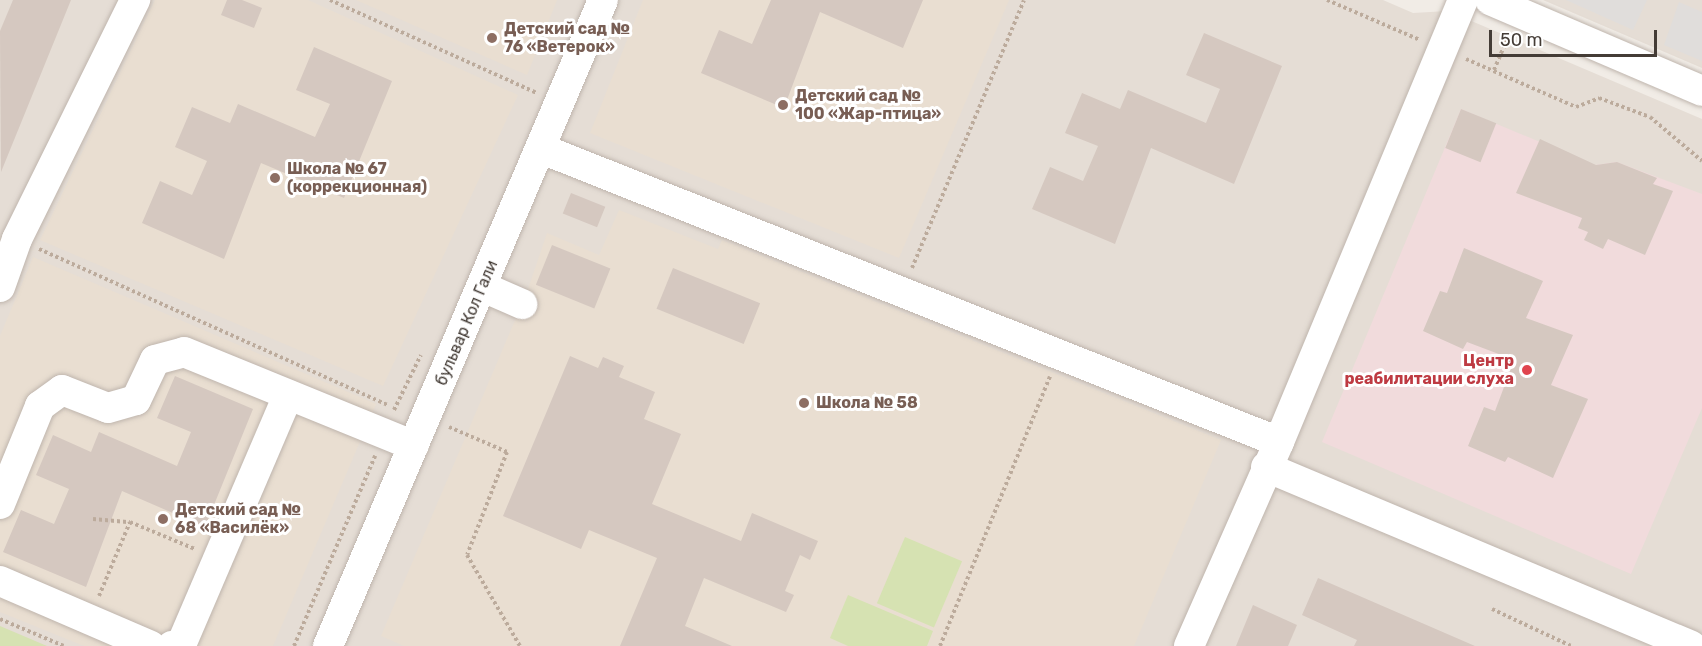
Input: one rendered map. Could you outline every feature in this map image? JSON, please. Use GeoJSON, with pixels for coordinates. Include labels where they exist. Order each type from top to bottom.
{"type":"FeatureCollection","features":[{"type":"Feature","properties":{"kind":"street"},"geometry":{"type":"LineString","coordinates":[[1,279],[9,235],[135,0]]}},
{"type":"Feature","properties":{"kind":"street","name":"бульвар Кол Гали"},"geometry":{"type":"LineString","coordinates":[[328,646],[542,149],[603,0]]}},
{"type":"Feature","properties":{"kind":"street"},"geometry":{"type":"LineString","coordinates":[[1189,646],[1445,50],[1463,0]]}},
{"type":"Feature","properties":{"kind":"street"},"geometry":{"type":"LineString","coordinates":[[1490,0],[1702,91]]}},
{"type":"Feature","properties":{"kind":"street"},"geometry":{"type":"LineString","coordinates":[[542,149],[1059,354],[1691,646]]}},
{"type":"Feature","properties":{"kind":"street"},"geometry":{"type":"LineString","coordinates":[[483,287],[522,304]]}},
{"type":"Feature","properties":{"kind":"street"},"geometry":{"type":"LineString","coordinates":[[0,504],[40,406],[62,390],[108,408],[136,400],[155,360],[184,352],[414,446]]}},
{"type":"Feature","properties":{"kind":"street"},"geometry":{"type":"LineString","coordinates":[[172,646],[181,645],[288,394]]}},
{"type":"Feature","properties":{"kind":"street"},"geometry":{"type":"LineString","coordinates":[[0,581],[151,646]]}},
{"type":"Feature","properties":{"kind":"path"},"geometry":{"type":"LineString","coordinates":[[330,0],[547,97]]}},
{"type":"Feature","properties":{"kind":"path"},"geometry":{"type":"LineString","coordinates":[[902,292],[1024,0]]}},
{"type":"Feature","properties":{"kind":"path"},"geometry":{"type":"LineString","coordinates":[[1327,0],[1576,106],[1599,98],[1650,117],[1702,161]]}},
{"type":"Feature","properties":{"kind":"path"},"geometry":{"type":"LineString","coordinates":[[9,235],[426,419],[507,452],[467,555],[520,646]]}},
{"type":"Feature","properties":{"kind":"path"},"geometry":{"type":"LineString","coordinates":[[940,646],[1059,354]]}},
{"type":"Feature","properties":{"kind":"path"},"geometry":{"type":"LineString","coordinates":[[93,519],[130,522],[218,558]]}},
{"type":"Feature","properties":{"kind":"path"},"geometry":{"type":"LineString","coordinates":[[89,619],[130,522]]}},
{"type":"Feature","properties":{"kind":"path"},"geometry":{"type":"LineString","coordinates":[[1492,609],[1571,646]]}},
{"type":"Feature","properties":{"kind":"path"},"geometry":{"type":"LineString","coordinates":[[0,619],[64,646]]}},
{"type":"Feature","properties":{"kind":"shaded area"},"geometry":{"type":"Polygon","coordinates":[[[0,0],[1383,0],[1413,13],[1448,11],[1702,119],[1702,646],[0,646],[0,0]]]}},
{"type":"Feature","properties":{"kind":"shaded area","name":"Школа № 67 (коррекционная)"},"geometry":{"type":"Polygon","coordinates":[[[155,0],[308,0],[518,95],[383,386],[40,240],[155,0]]]}},
{"type":"Feature","properties":{"kind":"shaded area","name":"Детский сад № 76 «Ветерок»"},"geometry":{"type":"Polygon","coordinates":[[[356,0],[557,0],[527,75],[356,0]]]}},
{"type":"Feature","properties":{"kind":"shaded area","name":"Детский сад № 100 «Жар-птица»"},"geometry":{"type":"Polygon","coordinates":[[[643,0],[1009,0],[899,258],[590,133],[643,0]]]}},
{"type":"Feature","properties":{"kind":"shaded area"},"geometry":{"type":"Polygon","coordinates":[[[1543,0],[1702,0],[1702,68],[1543,0]]]}},
{"type":"Feature","properties":{"kind":"shaded area"},"geometry":{"type":"Polygon","coordinates":[[[1566,0],[1647,0],[1633,30],[1566,0]]]}},
{"type":"Feature","properties":{"kind":"shaded area"},"geometry":{"type":"Polygon","coordinates":[[[1679,2],[1702,12],[1702,61],[1664,45],[1679,2]]]}},
{"type":"Feature","properties":{"kind":"shaded area","name":"Центр реабилитации слуха"},"geometry":{"type":"Polygon","coordinates":[[[1461,109],[1595,165],[1617,162],[1702,194],[1702,408],[1631,574],[1322,442],[1461,109]]]}},
{"type":"Feature","properties":{"kind":"shaded area","name":"Школа № 58"},"geometry":{"type":"Polygon","coordinates":[[[619,210],[718,249],[722,240],[1221,440],[1134,646],[404,646],[381,636],[527,292],[547,233],[599,255],[619,210]]]}},
{"type":"Feature","properties":{"kind":"shaded area","name":"Детский сад № 68 «Василёк»"},"geometry":{"type":"Polygon","coordinates":[[[33,257],[376,404],[273,646],[84,646],[0,612],[0,336],[33,257]]]}},
{"type":"Feature","properties":{"kind":"green space"},"geometry":{"type":"Polygon","coordinates":[[[905,537],[962,561],[934,628],[877,603],[905,537]]]}},
{"type":"Feature","properties":{"kind":"green space"},"geometry":{"type":"Polygon","coordinates":[[[848,595],[933,631],[927,646],[848,646],[830,638],[848,595]]]}},
{"type":"Feature","properties":{"kind":"green space"},"geometry":{"type":"Polygon","coordinates":[[[0,626],[47,646],[0,646],[0,626]]]}},
{"type":"Feature","properties":{"kind":"building"},"geometry":{"type":"Polygon","coordinates":[[[13,0],[71,0],[1,172],[0,31],[13,0]]]}},
{"type":"Feature","properties":{"kind":"building"},"geometry":{"type":"Polygon","coordinates":[[[227,0],[242,0],[262,8],[254,28],[221,15],[227,0]]]}},
{"type":"Feature","properties":{"kind":"building"},"geometry":{"type":"Polygon","coordinates":[[[771,0],[923,0],[903,48],[820,12],[784,108],[701,73],[719,30],[752,44],[771,0]]]}},
{"type":"Feature","properties":{"kind":"building"},"geometry":{"type":"Polygon","coordinates":[[[1204,33],[1282,66],[1234,184],[1151,148],[1115,244],[1032,209],[1050,167],[1083,181],[1098,146],[1065,133],[1082,93],[1120,109],[1128,90],[1206,123],[1220,89],[1186,75],[1204,33]]]}},
{"type":"Feature","properties":{"kind":"building"},"geometry":{"type":"Polygon","coordinates":[[[314,47],[392,81],[344,198],[261,163],[224,259],[142,223],[160,181],[192,195],[207,161],[175,147],[192,107],[230,123],[238,104],[315,137],[330,104],[296,90],[314,47]]]}},
{"type":"Feature","properties":{"kind":"building"},"geometry":{"type":"Polygon","coordinates":[[[1461,109],[1496,123],[1480,162],[1445,148],[1461,109]]]}},
{"type":"Feature","properties":{"kind":"building"},"geometry":{"type":"Polygon","coordinates":[[[1540,139],[1596,165],[1617,162],[1657,178],[1653,184],[1673,191],[1645,255],[1608,239],[1603,249],[1584,240],[1588,232],[1578,228],[1582,218],[1516,193],[1540,139]]]}},
{"type":"Feature","properties":{"kind":"building"},"geometry":{"type":"Polygon","coordinates":[[[571,193],[605,207],[597,227],[563,213],[571,193]]]}},
{"type":"Feature","properties":{"kind":"building"},"geometry":{"type":"Polygon","coordinates":[[[552,245],[610,269],[594,308],[536,285],[552,245]]]}},
{"type":"Feature","properties":{"kind":"building"},"geometry":{"type":"Polygon","coordinates":[[[1464,248],[1543,281],[1526,318],[1573,335],[1551,385],[1588,399],[1553,478],[1508,457],[1505,462],[1468,446],[1484,407],[1495,411],[1510,371],[1504,356],[1467,342],[1463,349],[1423,331],[1440,291],[1447,293],[1464,248]]]}},
{"type":"Feature","properties":{"kind":"building"},"geometry":{"type":"Polygon","coordinates":[[[673,268],[760,303],[744,344],[657,309],[673,268]]]}},
{"type":"Feature","properties":{"kind":"building"},"geometry":{"type":"Polygon","coordinates":[[[570,356],[598,368],[603,357],[624,366],[619,377],[655,392],[644,419],[681,434],[652,504],[741,541],[752,513],[818,541],[810,560],[800,555],[785,591],[794,595],[786,612],[704,578],[685,626],[732,646],[620,646],[657,558],[589,530],[581,549],[503,516],[570,356]]]}},
{"type":"Feature","properties":{"kind":"building"},"geometry":{"type":"Polygon","coordinates":[[[175,376],[253,409],[205,527],[122,491],[86,587],[3,552],[21,510],[54,524],[69,489],[36,475],[53,435],[91,452],[99,432],[177,466],[191,432],[157,418],[175,376]]]}},
{"type":"Feature","properties":{"kind":"building"},"geometry":{"type":"Polygon","coordinates":[[[1318,578],[1475,646],[1354,646],[1357,640],[1302,615],[1318,578]]]}},
{"type":"Feature","properties":{"kind":"building"},"geometry":{"type":"Polygon","coordinates":[[[1253,605],[1297,625],[1288,646],[1236,646],[1253,605]]]}},
{"type":"Feature","properties":{"kind":"place","name":"Детский сад № 76 «Ветерок»"},"geometry":{"type":"Point","coordinates":[492,38]}},
{"type":"Feature","properties":{"kind":"place","name":"Детский сад № 100 «Жар-птица»"},"geometry":{"type":"Point","coordinates":[783,105]}},
{"type":"Feature","properties":{"kind":"place","name":"Школа № 67 (коррекционная)"},"geometry":{"type":"Point","coordinates":[275,178]}},
{"type":"Feature","properties":{"kind":"place","name":"Центр реабилитации слуха"},"geometry":{"type":"Point","coordinates":[1527,370]}},
{"type":"Feature","properties":{"kind":"place","name":"Школа № 58"},"geometry":{"type":"Point","coordinates":[804,403]}},
{"type":"Feature","properties":{"kind":"place","name":"Детский сад № 68 «Василёк»"},"geometry":{"type":"Point","coordinates":[163,519]}}]}
